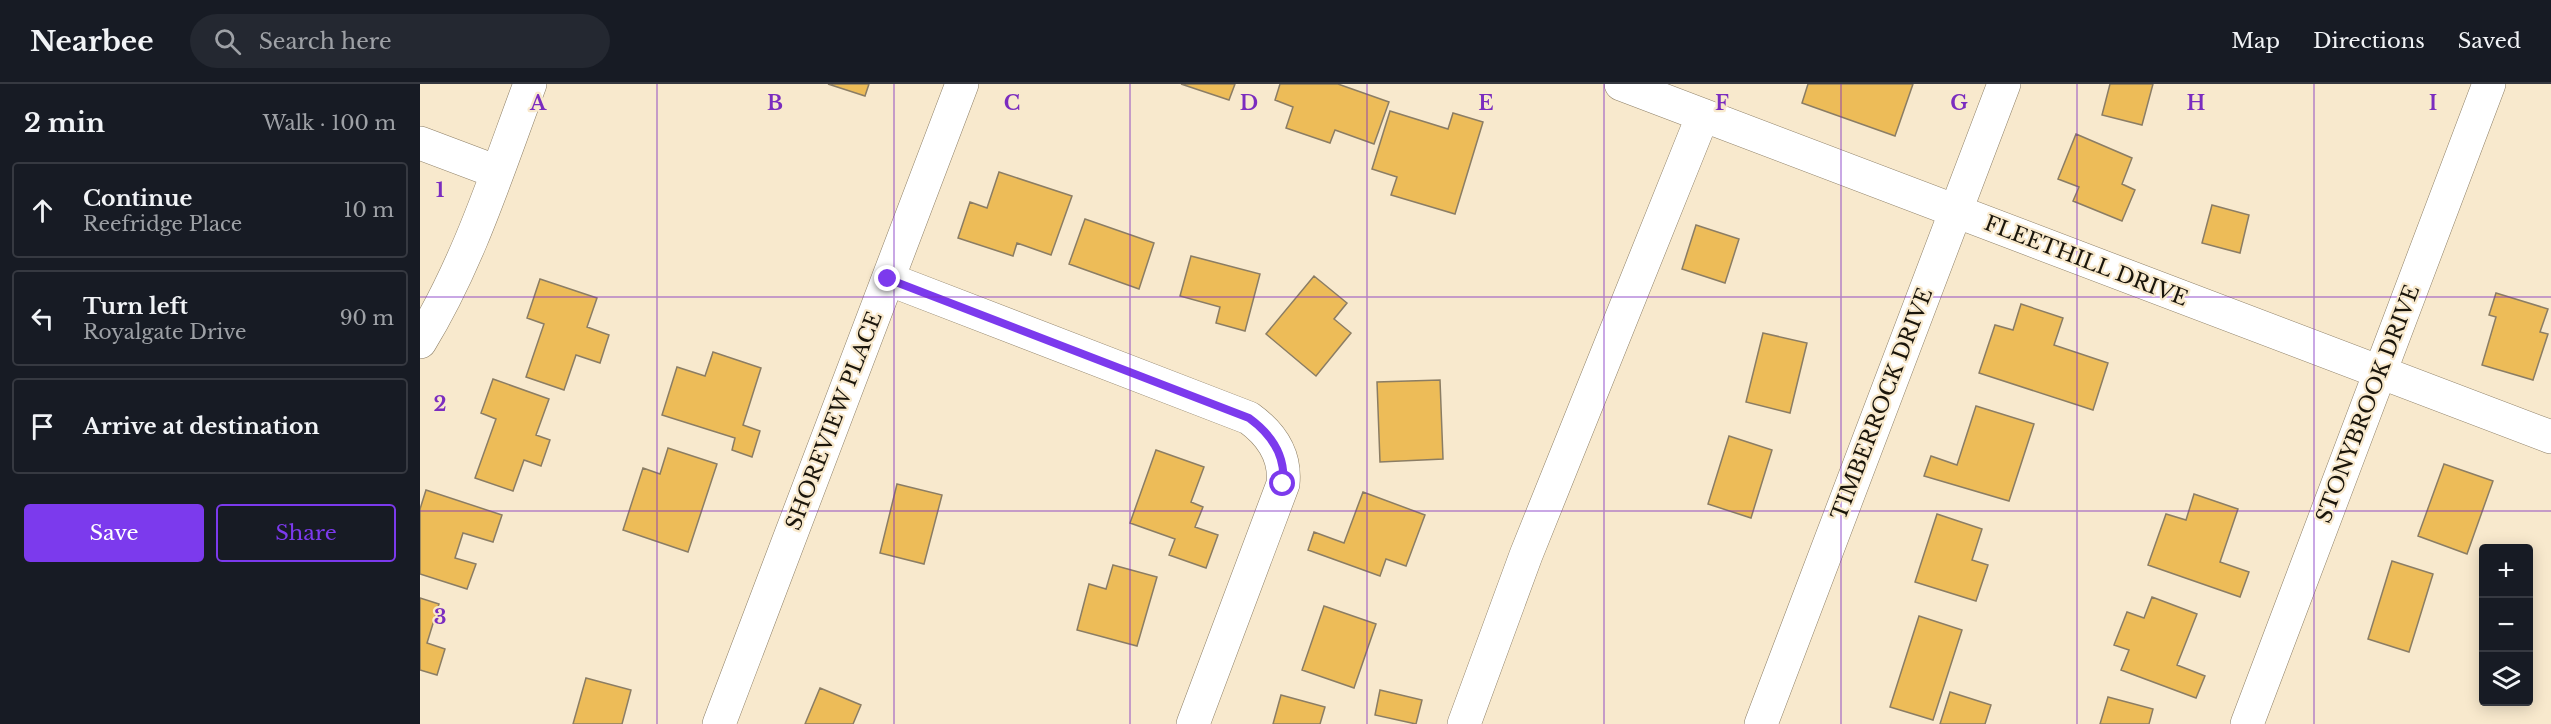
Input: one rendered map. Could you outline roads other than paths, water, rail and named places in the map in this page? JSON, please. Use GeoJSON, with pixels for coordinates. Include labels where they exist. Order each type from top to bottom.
{"type":"FeatureCollection","features":[{"type":"Feature","properties":{"kind":"street"},"geometry":{"type":"LineString","coordinates":[[420,342],[465,259],[530,84]]}},
{"type":"Feature","properties":{"kind":"street","name":"SHOREVIEW PLACE"},"geometry":{"type":"LineString","coordinates":[[718,724],[962,84]]}},
{"type":"Feature","properties":{"kind":"street","name":"FLEETHILL DRIVE"},"geometry":{"type":"LineString","coordinates":[[1621,84],[2551,437]]}},
{"type":"Feature","properties":{"kind":"street","name":"TIMBERROCK DRIVE"},"geometry":{"type":"LineString","coordinates":[[1761,724],[2004,84]]}},
{"type":"Feature","properties":{"kind":"street","name":"STONYBROOK DRIVE"},"geometry":{"type":"LineString","coordinates":[[2247,724],[2489,84]]}},
{"type":"Feature","properties":{"kind":"street"},"geometry":{"type":"LineString","coordinates":[[1464,724],[1526,555],[1703,115]]}},
{"type":"Feature","properties":{"kind":"street"},"geometry":{"type":"LineString","coordinates":[[420,143],[497,172]]}},
{"type":"Feature","properties":{"kind":"street"},"geometry":{"type":"LineString","coordinates":[[888,279],[1249,418],[1264,429],[1277,447],[1284,472],[1283,484],[1193,724]]}}]}
